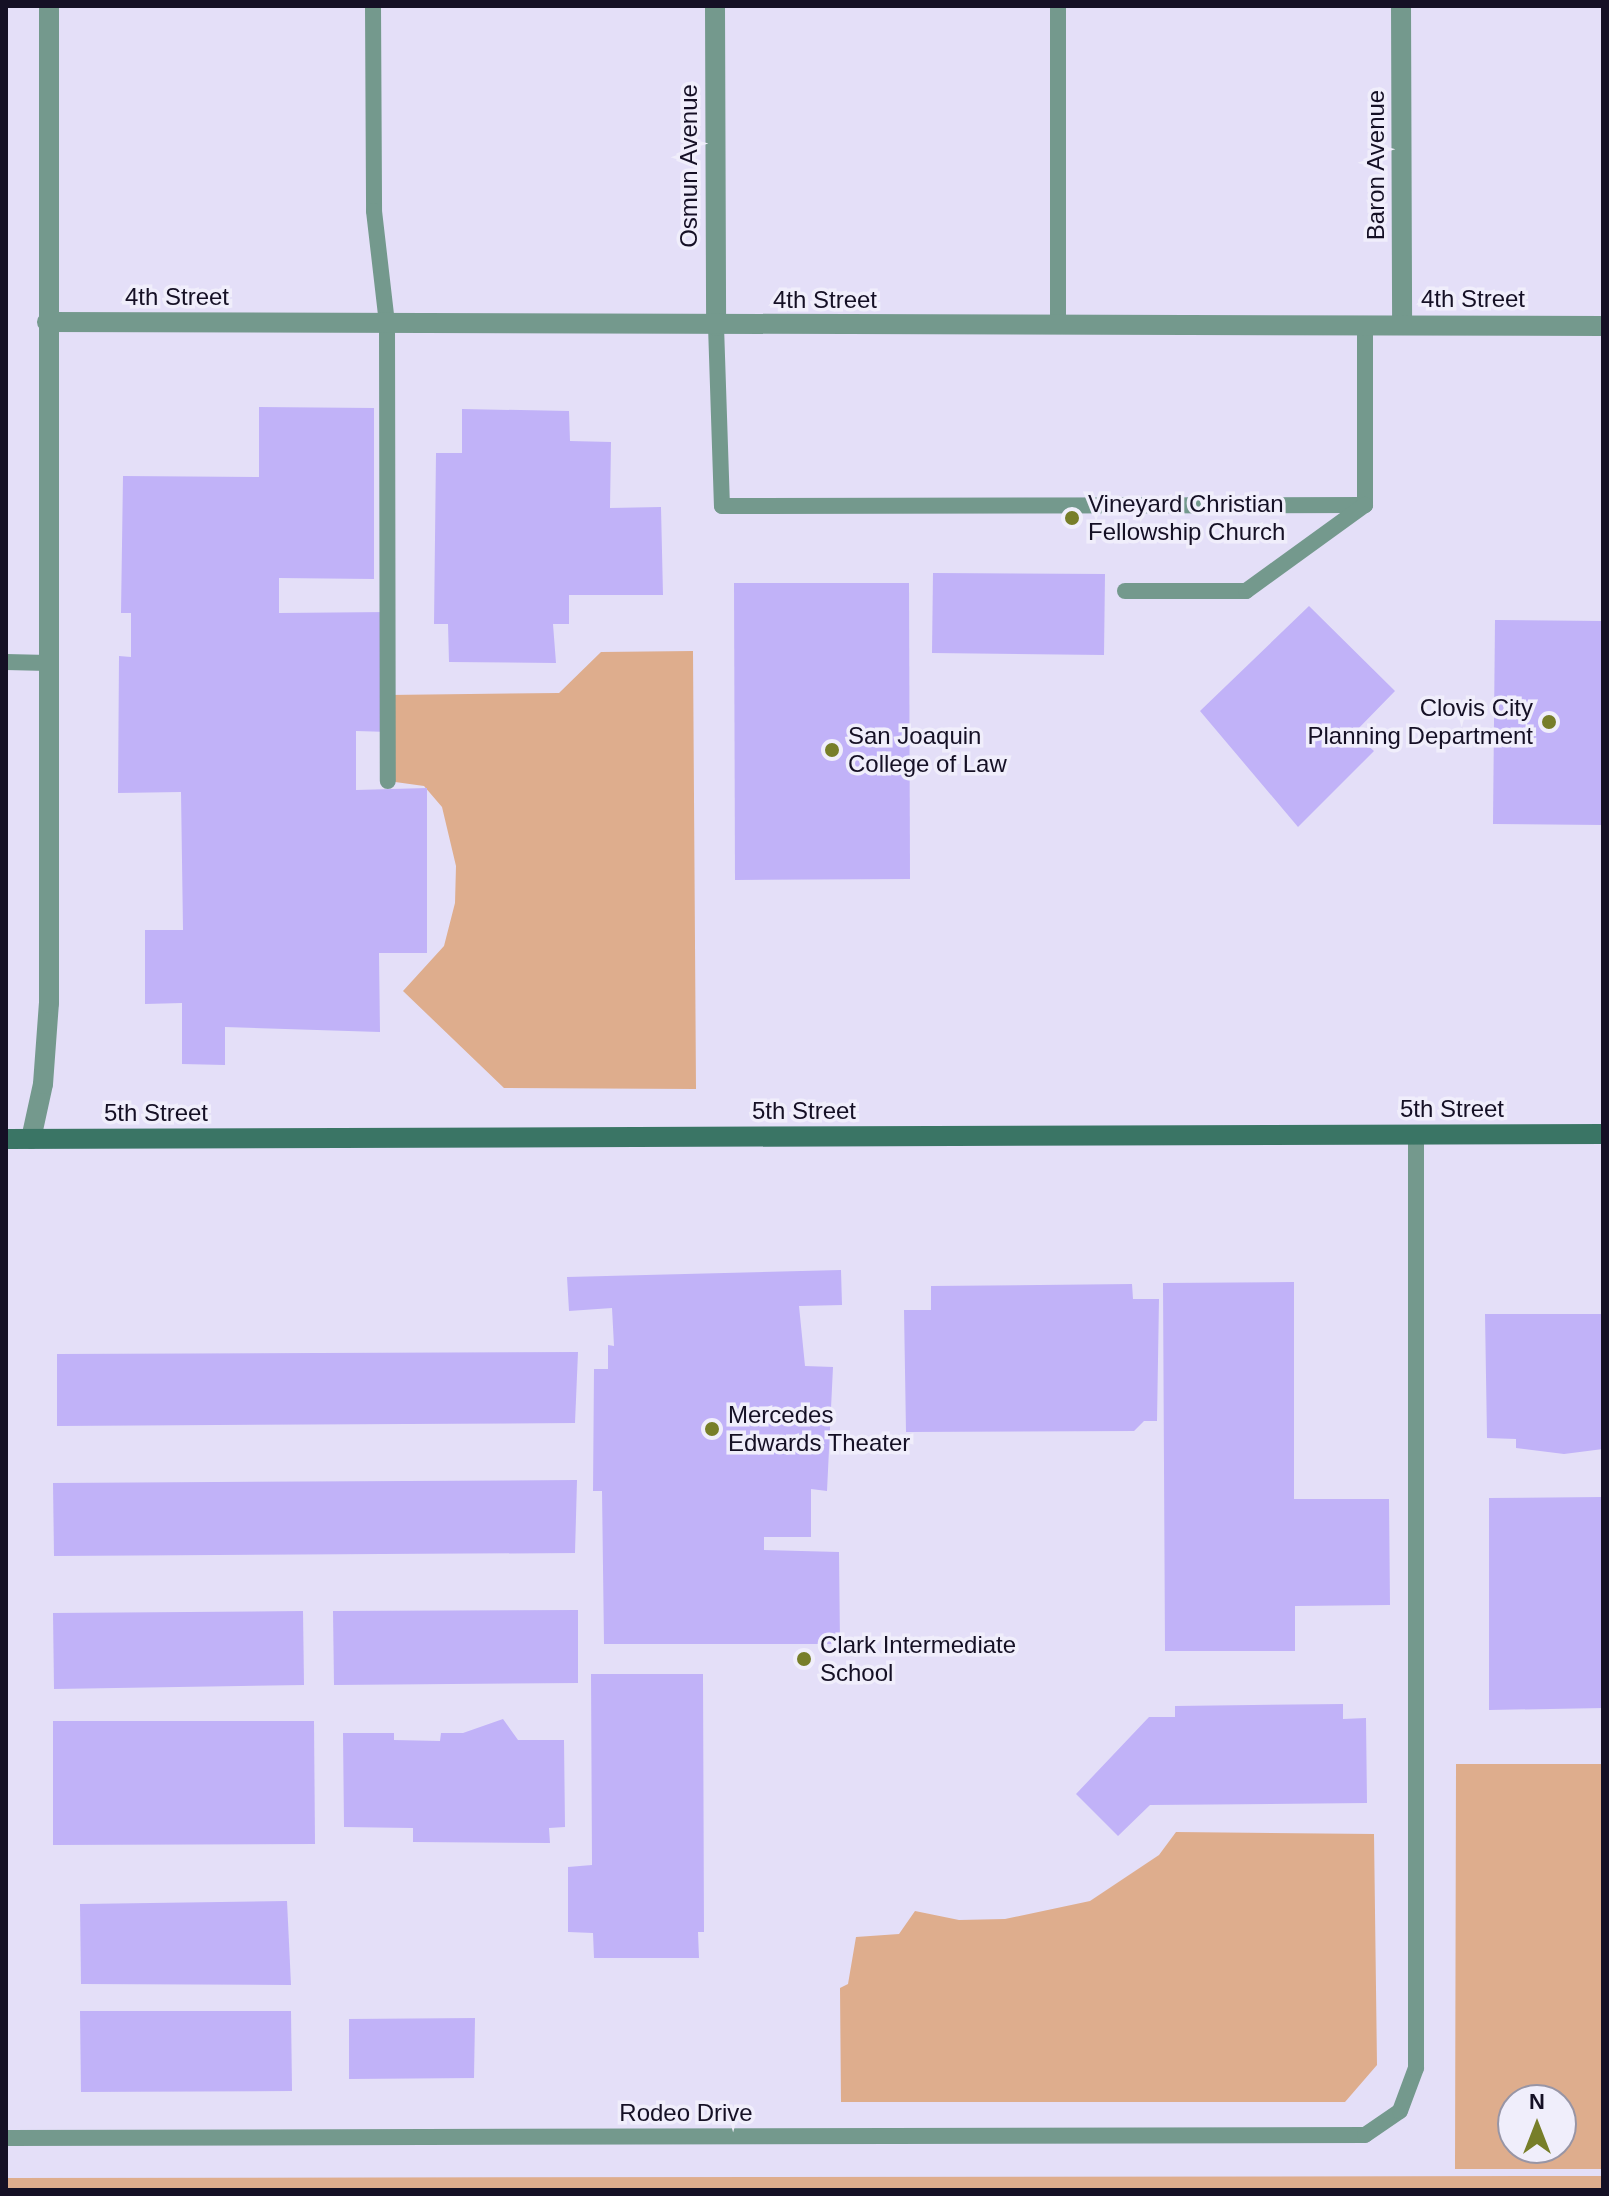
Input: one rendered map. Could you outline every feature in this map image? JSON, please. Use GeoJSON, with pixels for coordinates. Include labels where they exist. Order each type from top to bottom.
{"type":"FeatureCollection","features":[{"type":"Feature","properties":{"kind":"main road","name":"5th Street"},"geometry":{"type":"LineString","coordinates":[[6,1139],[1603,1134]]}},
{"type":"Feature","properties":{"kind":"street"},"geometry":{"type":"LineString","coordinates":[[31,1139],[48,1043],[49,6]]}},
{"type":"Feature","properties":{"kind":"street","name":"Osmun Avenue"},"geometry":{"type":"LineString","coordinates":[[715,6],[716,326]]}},
{"type":"Feature","properties":{"kind":"street","name":"Baron Avenue"},"geometry":{"type":"LineString","coordinates":[[1401,6],[1402,325]]}},
{"type":"Feature","properties":{"kind":"street","name":"4th Street"},"geometry":{"type":"LineString","coordinates":[[47,322],[1603,326]]}},
{"type":"Feature","properties":{"kind":"lane"},"geometry":{"type":"LineString","coordinates":[[373,6],[374,211],[387,324],[388,781]]}},
{"type":"Feature","properties":{"kind":"lane"},"geometry":{"type":"LineString","coordinates":[[1058,6],[1058,325]]}},
{"type":"Feature","properties":{"kind":"lane"},"geometry":{"type":"LineString","coordinates":[[1365,325],[1365,505]]}},
{"type":"Feature","properties":{"kind":"lane"},"geometry":{"type":"LineString","coordinates":[[716,326],[722,506],[1365,505]]}},
{"type":"Feature","properties":{"kind":"lane"},"geometry":{"type":"LineString","coordinates":[[1125,591],[1246,591],[1365,505]]}},
{"type":"Feature","properties":{"kind":"lane"},"geometry":{"type":"LineString","coordinates":[[6,662],[48,663]]}},
{"type":"Feature","properties":{"kind":"lane","name":"Rodeo Drive"},"geometry":{"type":"LineString","coordinates":[[6,2138],[1365,2135],[1400,2111],[1416,2068],[1416,1135]]}},
{"type":"Feature","properties":{"kind":"shaded area"},"geometry":{"type":"Polygon","coordinates":[[[693,651],[696,1089],[504,1088],[403,991],[444,946],[455,903],[456,866],[442,807],[424,786],[388,781],[388,695],[559,693],[601,652],[693,651]]]}},
{"type":"Feature","properties":{"kind":"shaded area"},"geometry":{"type":"Polygon","coordinates":[[[1456,1764],[1603,1764],[1603,2169],[1455,2169],[1456,1764]]]}},
{"type":"Feature","properties":{"kind":"shaded area"},"geometry":{"type":"Polygon","coordinates":[[[1176,1832],[1374,1834],[1377,2065],[1345,2102],[841,2102],[840,1988],[848,1984],[856,1937],[899,1934],[915,1911],[959,1920],[1005,1919],[1090,1901],[1159,1855],[1176,1832]]]}},
{"type":"Feature","properties":{"kind":"shaded area"},"geometry":{"type":"Polygon","coordinates":[[[1603,2176],[1603,2190],[6,2190],[6,2178],[1603,2176]]]}},
{"type":"Feature","properties":{"kind":"building"},"geometry":{"type":"Polygon","coordinates":[[[259,407],[374,408],[374,579],[279,578],[279,613],[389,612],[390,732],[356,731],[356,790],[427,788],[427,953],[379,953],[380,1032],[225,1027],[225,1065],[182,1064],[182,1003],[145,1004],[145,930],[183,930],[181,792],[118,793],[119,656],[131,657],[131,613],[121,613],[123,476],[259,477],[259,407]]]}},
{"type":"Feature","properties":{"kind":"building"},"geometry":{"type":"Polygon","coordinates":[[[462,409],[569,411],[570,441],[611,442],[610,508],[661,507],[663,595],[569,595],[569,624],[553,624],[556,663],[449,662],[448,624],[434,624],[436,453],[462,453],[462,409]]]}},
{"type":"Feature","properties":{"kind":"building"},"geometry":{"type":"Polygon","coordinates":[[[933,573],[1105,574],[1104,655],[932,653],[933,573]]]}},
{"type":"Feature","properties":{"kind":"building"},"geometry":{"type":"Polygon","coordinates":[[[734,583],[909,583],[910,879],[735,880],[734,583]]]}},
{"type":"Feature","properties":{"kind":"building"},"geometry":{"type":"Polygon","coordinates":[[[1309,606],[1395,691],[1354,733],[1374,751],[1298,827],[1200,711],[1309,606]]]}},
{"type":"Feature","properties":{"kind":"building","name":"Clovis City Planning Department"},"geometry":{"type":"Polygon","coordinates":[[[1495,620],[1603,621],[1603,825],[1493,824],[1495,620]]]}},
{"type":"Feature","properties":{"kind":"building","name":"Mercedes Edwards Theater"},"geometry":{"type":"Polygon","coordinates":[[[841,1270],[842,1305],[799,1306],[805,1366],[833,1367],[827,1491],[811,1489],[811,1537],[764,1537],[764,1550],[839,1552],[840,1644],[604,1644],[602,1491],[593,1491],[594,1369],[608,1369],[608,1345],[614,1346],[612,1308],[569,1311],[567,1277],[841,1270]]]}},
{"type":"Feature","properties":{"kind":"building"},"geometry":{"type":"Polygon","coordinates":[[[1294,1282],[1294,1499],[1389,1499],[1390,1605],[1295,1606],[1295,1651],[1165,1651],[1163,1283],[1294,1282]]]}},
{"type":"Feature","properties":{"kind":"building"},"geometry":{"type":"Polygon","coordinates":[[[1132,1284],[1133,1299],[1159,1299],[1157,1421],[1144,1421],[1134,1431],[906,1432],[904,1310],[931,1310],[931,1286],[1132,1284]]]}},
{"type":"Feature","properties":{"kind":"building"},"geometry":{"type":"Polygon","coordinates":[[[1485,1314],[1603,1314],[1603,1449],[1564,1454],[1516,1448],[1516,1439],[1487,1438],[1485,1314]]]}},
{"type":"Feature","properties":{"kind":"building"},"geometry":{"type":"Polygon","coordinates":[[[578,1352],[575,1423],[57,1426],[57,1354],[578,1352]]]}},
{"type":"Feature","properties":{"kind":"building"},"geometry":{"type":"Polygon","coordinates":[[[577,1480],[575,1553],[54,1556],[53,1483],[577,1480]]]}},
{"type":"Feature","properties":{"kind":"building"},"geometry":{"type":"Polygon","coordinates":[[[1603,1497],[1603,1708],[1489,1710],[1489,1498],[1603,1497]]]}},
{"type":"Feature","properties":{"kind":"building"},"geometry":{"type":"Polygon","coordinates":[[[578,1610],[578,1683],[334,1685],[333,1611],[578,1610]]]}},
{"type":"Feature","properties":{"kind":"building"},"geometry":{"type":"Polygon","coordinates":[[[303,1611],[304,1685],[54,1689],[53,1613],[303,1611]]]}},
{"type":"Feature","properties":{"kind":"building"},"geometry":{"type":"Polygon","coordinates":[[[591,1674],[703,1674],[704,1932],[698,1932],[699,1958],[594,1958],[593,1933],[568,1932],[568,1867],[592,1865],[591,1674]]]}},
{"type":"Feature","properties":{"kind":"building"},"geometry":{"type":"Polygon","coordinates":[[[1343,1704],[1343,1719],[1366,1718],[1367,1803],[1150,1805],[1118,1836],[1076,1794],[1149,1717],[1175,1717],[1175,1706],[1343,1704]]]}},
{"type":"Feature","properties":{"kind":"building"},"geometry":{"type":"Polygon","coordinates":[[[503,1719],[518,1740],[564,1740],[565,1827],[549,1828],[550,1843],[413,1842],[413,1828],[344,1827],[343,1733],[394,1733],[394,1740],[440,1741],[441,1733],[463,1733],[503,1719]]]}},
{"type":"Feature","properties":{"kind":"building"},"geometry":{"type":"Polygon","coordinates":[[[53,1721],[314,1721],[315,1844],[53,1845],[53,1721]]]}},
{"type":"Feature","properties":{"kind":"building"},"geometry":{"type":"Polygon","coordinates":[[[287,1901],[291,1985],[81,1984],[80,1904],[287,1901]]]}},
{"type":"Feature","properties":{"kind":"building"},"geometry":{"type":"Polygon","coordinates":[[[80,2011],[291,2011],[292,2091],[81,2092],[80,2011]]]}},
{"type":"Feature","properties":{"kind":"building"},"geometry":{"type":"Polygon","coordinates":[[[475,2018],[474,2078],[349,2079],[349,2019],[475,2018]]]}},
{"type":"Feature","properties":{"kind":"place","name":"Vineyard Christian Fellowship Church"},"geometry":{"type":"Point","coordinates":[1072,518]}},
{"type":"Feature","properties":{"kind":"place","name":"Clovis City Planning Department"},"geometry":{"type":"Point","coordinates":[1549,722]}},
{"type":"Feature","properties":{"kind":"place","name":"San Joaquin College of Law"},"geometry":{"type":"Point","coordinates":[832,750]}},
{"type":"Feature","properties":{"kind":"place","name":"Mercedes Edwards Theater"},"geometry":{"type":"Point","coordinates":[712,1429]}},
{"type":"Feature","properties":{"kind":"place","name":"Clark Intermediate School"},"geometry":{"type":"Point","coordinates":[804,1659]}}]}
